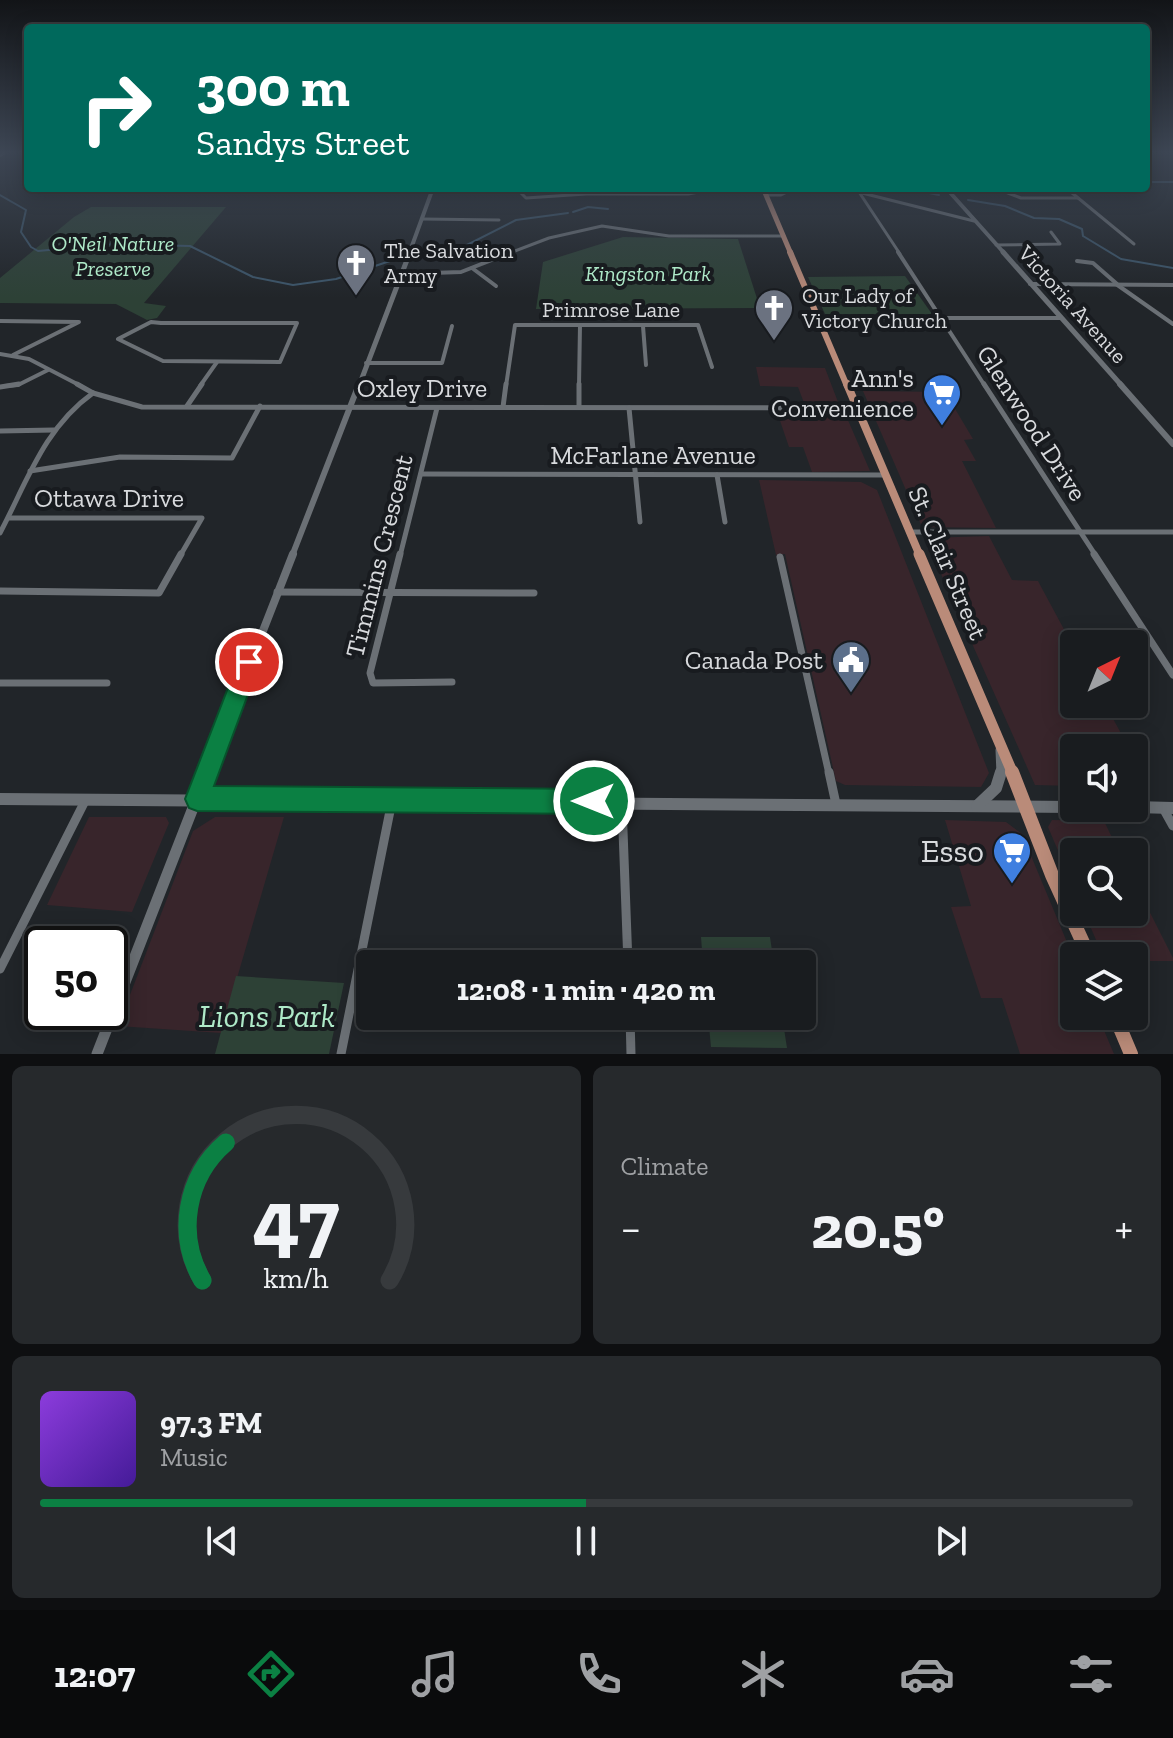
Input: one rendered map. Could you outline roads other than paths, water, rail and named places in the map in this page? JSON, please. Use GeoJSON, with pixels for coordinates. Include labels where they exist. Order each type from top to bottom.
{"type":"FeatureCollection","features":[{"type":"Feature","properties":{"kind":"main road","name":"St. Clair Street"},"geometry":{"type":"LineString","coordinates":[[768,200],[1083,942]]}},
{"type":"Feature","properties":{"kind":"main road"},"geometry":{"type":"LineString","coordinates":[[976,807],[1001,782],[1003,770],[999,743]]}},
{"type":"Feature","properties":{"kind":"main road"},"geometry":{"type":"LineString","coordinates":[[0,799],[622,801],[1060,807]]}},
{"type":"Feature","properties":{"kind":"main road"},"geometry":{"type":"LineString","coordinates":[[1148,807],[1168,808]]}},
{"type":"Feature","properties":{"kind":"main road"},"geometry":{"type":"LineString","coordinates":[[1121,1030],[1131,1054]]}},
{"type":"Feature","properties":{"kind":"street"},"geometry":{"type":"LineString","coordinates":[[97,1054],[429,200]]}},
{"type":"Feature","properties":{"kind":"street","name":"Glenwood Drive"},"geometry":{"type":"LineString","coordinates":[[864,200],[1173,675]]}},
{"type":"Feature","properties":{"kind":"street"},"geometry":{"type":"LineString","coordinates":[[891,200],[974,221]]}},
{"type":"Feature","properties":{"kind":"street","name":"Victoria Avenue"},"geometry":{"type":"LineString","coordinates":[[956,200],[1173,444]]}},
{"type":"Feature","properties":{"kind":"street"},"geometry":{"type":"LineString","coordinates":[[1081,200],[1134,244]]}},
{"type":"Feature","properties":{"kind":"street"},"geometry":{"type":"LineString","coordinates":[[423,219],[499,220]]}},
{"type":"Feature","properties":{"kind":"street"},"geometry":{"type":"LineString","coordinates":[[402,274],[449,274],[549,238],[602,226],[669,236],[784,236]]}},
{"type":"Feature","properties":{"kind":"street"},"geometry":{"type":"LineString","coordinates":[[996,245],[1060,244],[1051,232]]}},
{"type":"Feature","properties":{"kind":"street"},"geometry":{"type":"LineString","coordinates":[[1077,261],[1095,265],[1115,286],[1162,313],[1173,324]]}},
{"type":"Feature","properties":{"kind":"street"},"geometry":{"type":"LineString","coordinates":[[472,268],[496,286]]}},
{"type":"Feature","properties":{"kind":"street"},"geometry":{"type":"LineString","coordinates":[[1030,284],[1172,283]]}},
{"type":"Feature","properties":{"kind":"street"},"geometry":{"type":"LineString","coordinates":[[1162,313],[1173,313]]}},
{"type":"Feature","properties":{"kind":"street"},"geometry":{"type":"LineString","coordinates":[[818,318],[1060,318]]}},
{"type":"Feature","properties":{"kind":"street"},"geometry":{"type":"LineString","coordinates":[[0,321],[79,322],[13,355]]}},
{"type":"Feature","properties":{"kind":"street"},"geometry":{"type":"LineString","coordinates":[[151,322],[297,323],[280,362],[217,362],[163,361],[118,339],[151,322]]}},
{"type":"Feature","properties":{"kind":"street","name":"Primrose Lane"},"geometry":{"type":"LineString","coordinates":[[503,407],[515,325],[698,325],[712,367]]}},
{"type":"Feature","properties":{"kind":"street"},"geometry":{"type":"LineString","coordinates":[[579,407],[580,325]]}},
{"type":"Feature","properties":{"kind":"street"},"geometry":{"type":"LineString","coordinates":[[366,363],[442,363],[452,326]]}},
{"type":"Feature","properties":{"kind":"street"},"geometry":{"type":"LineString","coordinates":[[643,326],[646,365]]}},
{"type":"Feature","properties":{"kind":"street","name":"Oxley Drive"},"geometry":{"type":"LineString","coordinates":[[0,354],[13,355],[93,393],[142,407],[856,408]]}},
{"type":"Feature","properties":{"kind":"street"},"geometry":{"type":"LineString","coordinates":[[187,406],[217,362]]}},
{"type":"Feature","properties":{"kind":"street"},"geometry":{"type":"LineString","coordinates":[[0,387],[18,385],[48,370]]}},
{"type":"Feature","properties":{"kind":"street"},"geometry":{"type":"LineString","coordinates":[[0,533],[40,450],[80,401],[93,393]]}},
{"type":"Feature","properties":{"kind":"street"},"geometry":{"type":"LineString","coordinates":[[30,471],[120,457],[232,458],[260,406]]}},
{"type":"Feature","properties":{"kind":"street","name":"Timmins Crescent"},"geometry":{"type":"LineString","coordinates":[[437,408],[370,673],[373,683],[452,682]]}},
{"type":"Feature","properties":{"kind":"street"},"geometry":{"type":"LineString","coordinates":[[629,408],[640,522]]}},
{"type":"Feature","properties":{"kind":"street"},"geometry":{"type":"LineString","coordinates":[[0,431],[54,430]]}},
{"type":"Feature","properties":{"kind":"street","name":"McFarlane Avenue"},"geometry":{"type":"LineString","coordinates":[[421,474],[885,475]]}},
{"type":"Feature","properties":{"kind":"street"},"geometry":{"type":"LineString","coordinates":[[717,475],[725,522]]}},
{"type":"Feature","properties":{"kind":"street","name":"Ottawa Drive"},"geometry":{"type":"LineString","coordinates":[[0,591],[159,593],[202,518],[9,518]]}},
{"type":"Feature","properties":{"kind":"street"},"geometry":{"type":"LineString","coordinates":[[908,532],[1173,532]]}},
{"type":"Feature","properties":{"kind":"street"},"geometry":{"type":"LineString","coordinates":[[780,557],[836,804]]}},
{"type":"Feature","properties":{"kind":"street"},"geometry":{"type":"LineString","coordinates":[[277,592],[534,593]]}},
{"type":"Feature","properties":{"kind":"street"},"geometry":{"type":"LineString","coordinates":[[0,683],[107,683]]}},
{"type":"Feature","properties":{"kind":"street"},"geometry":{"type":"LineString","coordinates":[[0,969],[87,798]]}},
{"type":"Feature","properties":{"kind":"street"},"geometry":{"type":"LineString","coordinates":[[367,950],[392,801]]}},
{"type":"Feature","properties":{"kind":"street"},"geometry":{"type":"LineString","coordinates":[[622,801],[627,950]]}},
{"type":"Feature","properties":{"kind":"street"},"geometry":{"type":"LineString","coordinates":[[1168,808],[1173,826]]}},
{"type":"Feature","properties":{"kind":"street"},"geometry":{"type":"LineString","coordinates":[[341,1054],[356,998]]}},
{"type":"Feature","properties":{"kind":"street"},"geometry":{"type":"LineString","coordinates":[[630,1030],[631,1054]]}},
{"type":"Feature","properties":{"kind":"waterway"},"geometry":{"type":"LineString","coordinates":[[9,200],[26,210],[21,232],[31,247],[38,251],[113,244],[190,246],[253,277],[293,285],[336,279],[399,258]]}},
{"type":"Feature","properties":{"kind":"waterway"},"geometry":{"type":"LineString","coordinates":[[969,200],[1005,206],[1034,218],[1059,219],[1082,229],[1083,236],[1121,259],[1173,268]]}},
{"type":"Feature","properties":{"kind":"waterway"},"geometry":{"type":"LineString","coordinates":[[573,212],[588,207],[608,209]]}},
{"type":"Feature","properties":{"kind":"waterway"},"geometry":{"type":"LineString","coordinates":[[414,256],[455,251],[516,220],[568,213]]}},
{"type":"Feature","properties":{"kind":"place","name":"The Salvation Army"},"geometry":{"type":"Point","coordinates":[356,297]}},
{"type":"Feature","properties":{"kind":"place","name":"Our Lady of Victory Church"},"geometry":{"type":"Point","coordinates":[774,342]}},
{"type":"Feature","properties":{"kind":"place","name":"Ann's Convenience"},"geometry":{"type":"Point","coordinates":[942,427]}},
{"type":"Feature","properties":{"kind":"place","name":"Canada Post"},"geometry":{"type":"Point","coordinates":[851,694]}},
{"type":"Feature","properties":{"kind":"place","name":"Esso"},"geometry":{"type":"Point","coordinates":[1012,885]}},
{"type":"Feature","properties":{"kind":"park label","name":"O'Neil Nature Preserve"},"geometry":{"type":"Point","coordinates":[113,256]}},
{"type":"Feature","properties":{"kind":"park label","name":"Kingston Park"},"geometry":{"type":"Point","coordinates":[648,273]}},
{"type":"Feature","properties":{"kind":"park label","name":"Lions Park"},"geometry":{"type":"Point","coordinates":[267,1016]}}]}
